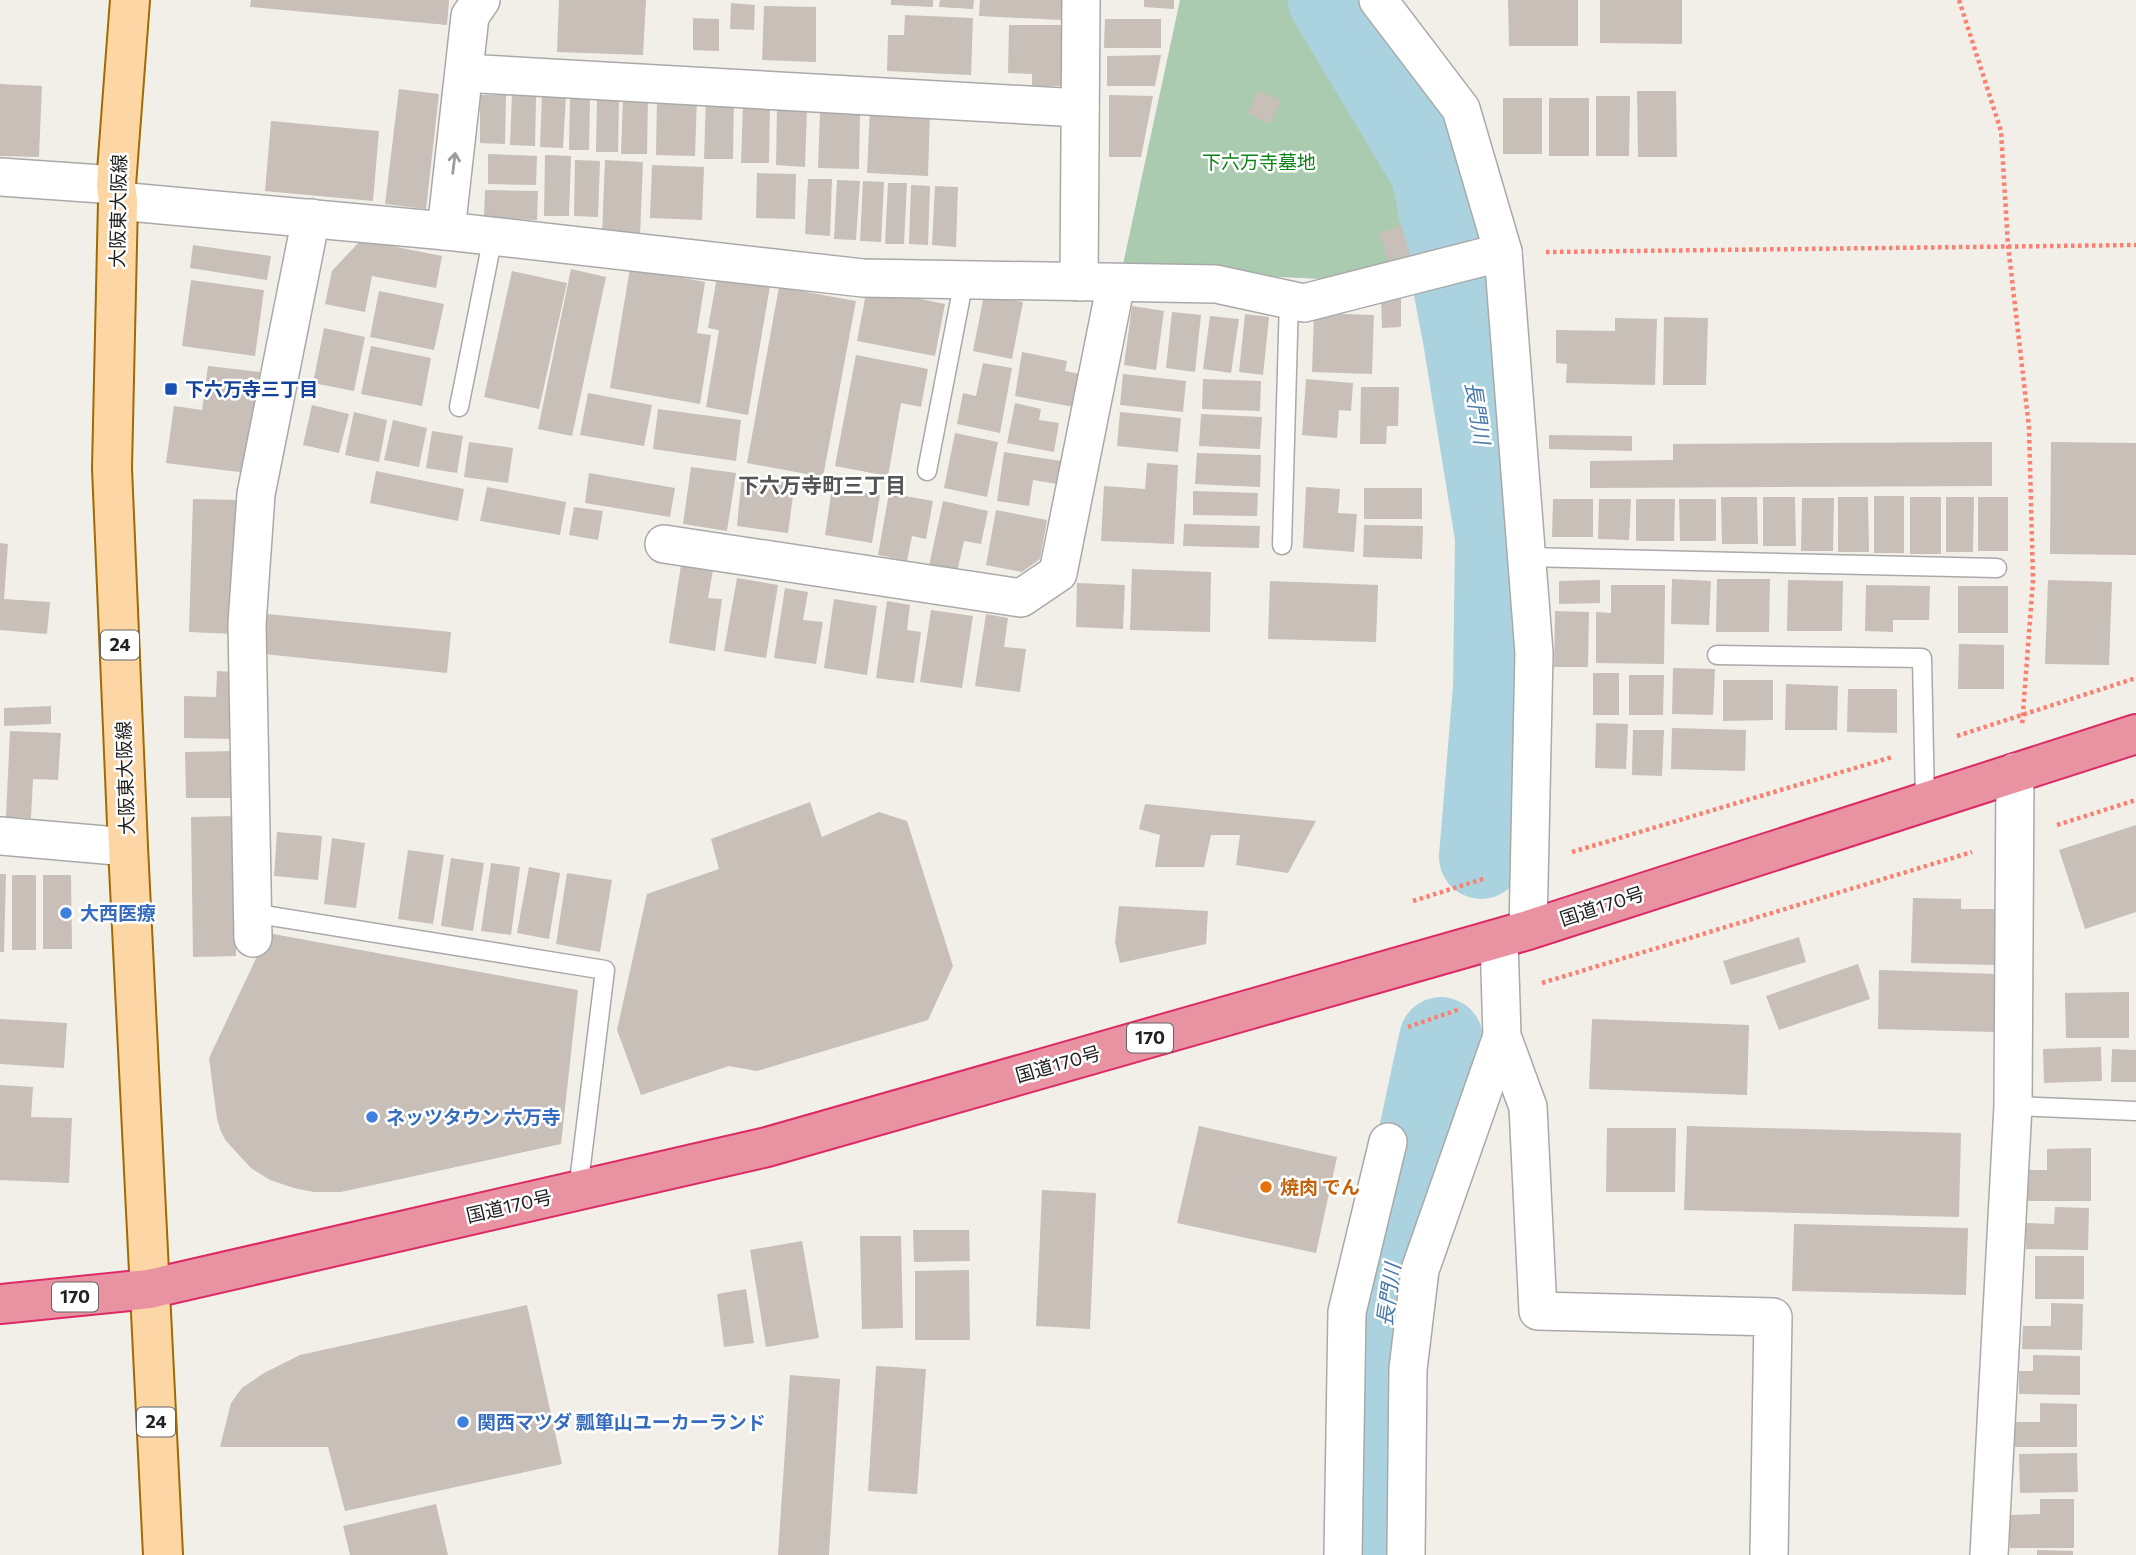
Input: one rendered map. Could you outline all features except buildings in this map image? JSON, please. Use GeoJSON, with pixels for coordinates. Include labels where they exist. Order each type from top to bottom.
{"type":"FeatureCollection","features":[{"type":"Feature","properties":{"kind":"highway","name":"国道170号"},"geometry":{"type":"LineString","coordinates":[[0,1304],[149,1289],[767,1147],[1513,934],[2136,734]]}},
{"type":"Feature","properties":{"kind":"main road","name":"大阪東大阪線"},"geometry":{"type":"LineString","coordinates":[[130,0],[117,193],[112,468],[163,1555]]}},
{"type":"Feature","properties":{"kind":"street"},"geometry":{"type":"LineString","coordinates":[[446,231],[470,16],[481,0]]}},
{"type":"Feature","properties":{"kind":"street"},"geometry":{"type":"LineString","coordinates":[[1079,282],[1081,0]]}},
{"type":"Feature","properties":{"kind":"street"},"geometry":{"type":"LineString","coordinates":[[1378,0],[1461,109],[1503,252],[1534,653],[1515,869],[1513,934],[1490,999],[1528,1108],[1538,1311],[1773,1317],[1769,1555]]}},
{"type":"Feature","properties":{"kind":"street"},"geometry":{"type":"LineString","coordinates":[[464,73],[1080,108]]}},
{"type":"Feature","properties":{"kind":"street"},"geometry":{"type":"LineString","coordinates":[[0,177],[311,218],[863,278],[1216,284],[1304,303],[1503,252]]}},
{"type":"Feature","properties":{"kind":"street"},"geometry":{"type":"LineString","coordinates":[[252,925],[247,624],[257,494],[311,218]]}},
{"type":"Feature","properties":{"kind":"street"},"geometry":{"type":"LineString","coordinates":[[664,544],[1021,598],[1058,573],[1116,283]]}},
{"type":"Feature","properties":{"kind":"street"},"geometry":{"type":"LineString","coordinates":[[1989,1555],[2013,1105],[2015,772]]}},
{"type":"Feature","properties":{"kind":"street"},"geometry":{"type":"LineString","coordinates":[[0,836],[128,847]]}},
{"type":"Feature","properties":{"kind":"street"},"geometry":{"type":"LineString","coordinates":[[1406,1555],[1408,1369],[1420,1270],[1502,1036]]}},
{"type":"Feature","properties":{"kind":"street"},"geometry":{"type":"LineString","coordinates":[[1343,1555],[1347,1312],[1388,1142]]}},
{"type":"Feature","properties":{"kind":"lane"},"geometry":{"type":"LineString","coordinates":[[458,407],[493,236]]}},
{"type":"Feature","properties":{"kind":"lane"},"geometry":{"type":"LineString","coordinates":[[927,471],[964,280]]}},
{"type":"Feature","properties":{"kind":"lane"},"geometry":{"type":"LineString","coordinates":[[1282,545],[1289,300]]}},
{"type":"Feature","properties":{"kind":"lane"},"geometry":{"type":"LineString","coordinates":[[1526,557],[1997,568]]}},
{"type":"Feature","properties":{"kind":"lane"},"geometry":{"type":"LineString","coordinates":[[1717,655],[1922,658],[1925,801]]}},
{"type":"Feature","properties":{"kind":"lane"},"geometry":{"type":"LineString","coordinates":[[252,925],[605,970],[578,1190]]}},
{"type":"Feature","properties":{"kind":"lane"},"geometry":{"type":"LineString","coordinates":[[2013,1105],[2136,1111]]}},
{"type":"Feature","properties":{"kind":"path"},"geometry":{"type":"LineString","coordinates":[[1959,0],[2001,131],[2008,246],[2029,427],[2034,580],[2023,714],[2015,772]]}},
{"type":"Feature","properties":{"kind":"path"},"geometry":{"type":"LineString","coordinates":[[1503,252],[2136,244]]}},
{"type":"Feature","properties":{"kind":"path"},"geometry":{"type":"LineString","coordinates":[[1413,901],[1924,747],[2136,678]]}},
{"type":"Feature","properties":{"kind":"path"},"geometry":{"type":"LineString","coordinates":[[1408,1027],[1490,999],[2136,800]]}},
{"type":"Feature","properties":{"kind":"green space","name":"下六万寺墓地"},"geometry":{"type":"Polygon","coordinates":[[[1180,0],[1292,0],[1419,214],[1427,255],[1322,279],[1122,269],[1180,0]]]}},
{"type":"Feature","properties":{"kind":"waterway","name":"長門川"},"geometry":{"type":"LineString","coordinates":[[1330,0],[1433,172],[1465,339],[1497,537],[1495,687],[1481,857]]}},
{"type":"Feature","properties":{"kind":"waterway","name":"長門川"},"geometry":{"type":"LineString","coordinates":[[1378,1555],[1384,1305],[1441,1039]]}},
{"type":"Feature","properties":{"kind":"place","name":"下六万寺三丁目"},"geometry":{"type":"Point","coordinates":[171,389]}},
{"type":"Feature","properties":{"kind":"place","name":"大西医療"},"geometry":{"type":"Point","coordinates":[66,913]}},
{"type":"Feature","properties":{"kind":"place","name":"ネッツタウン 六万寺"},"geometry":{"type":"Point","coordinates":[372,1117]}},
{"type":"Feature","properties":{"kind":"place","name":"焼肉 でん"},"geometry":{"type":"Point","coordinates":[1266,1187]}},
{"type":"Feature","properties":{"kind":"place","name":"関西マツダ 瓢箪山ユーカーランド"},"geometry":{"type":"Point","coordinates":[463,1422]}},
{"type":"Feature","properties":{"kind":"district","name":"下六万寺町三丁目"},"geometry":{"type":"Point","coordinates":[822,486]}}]}
